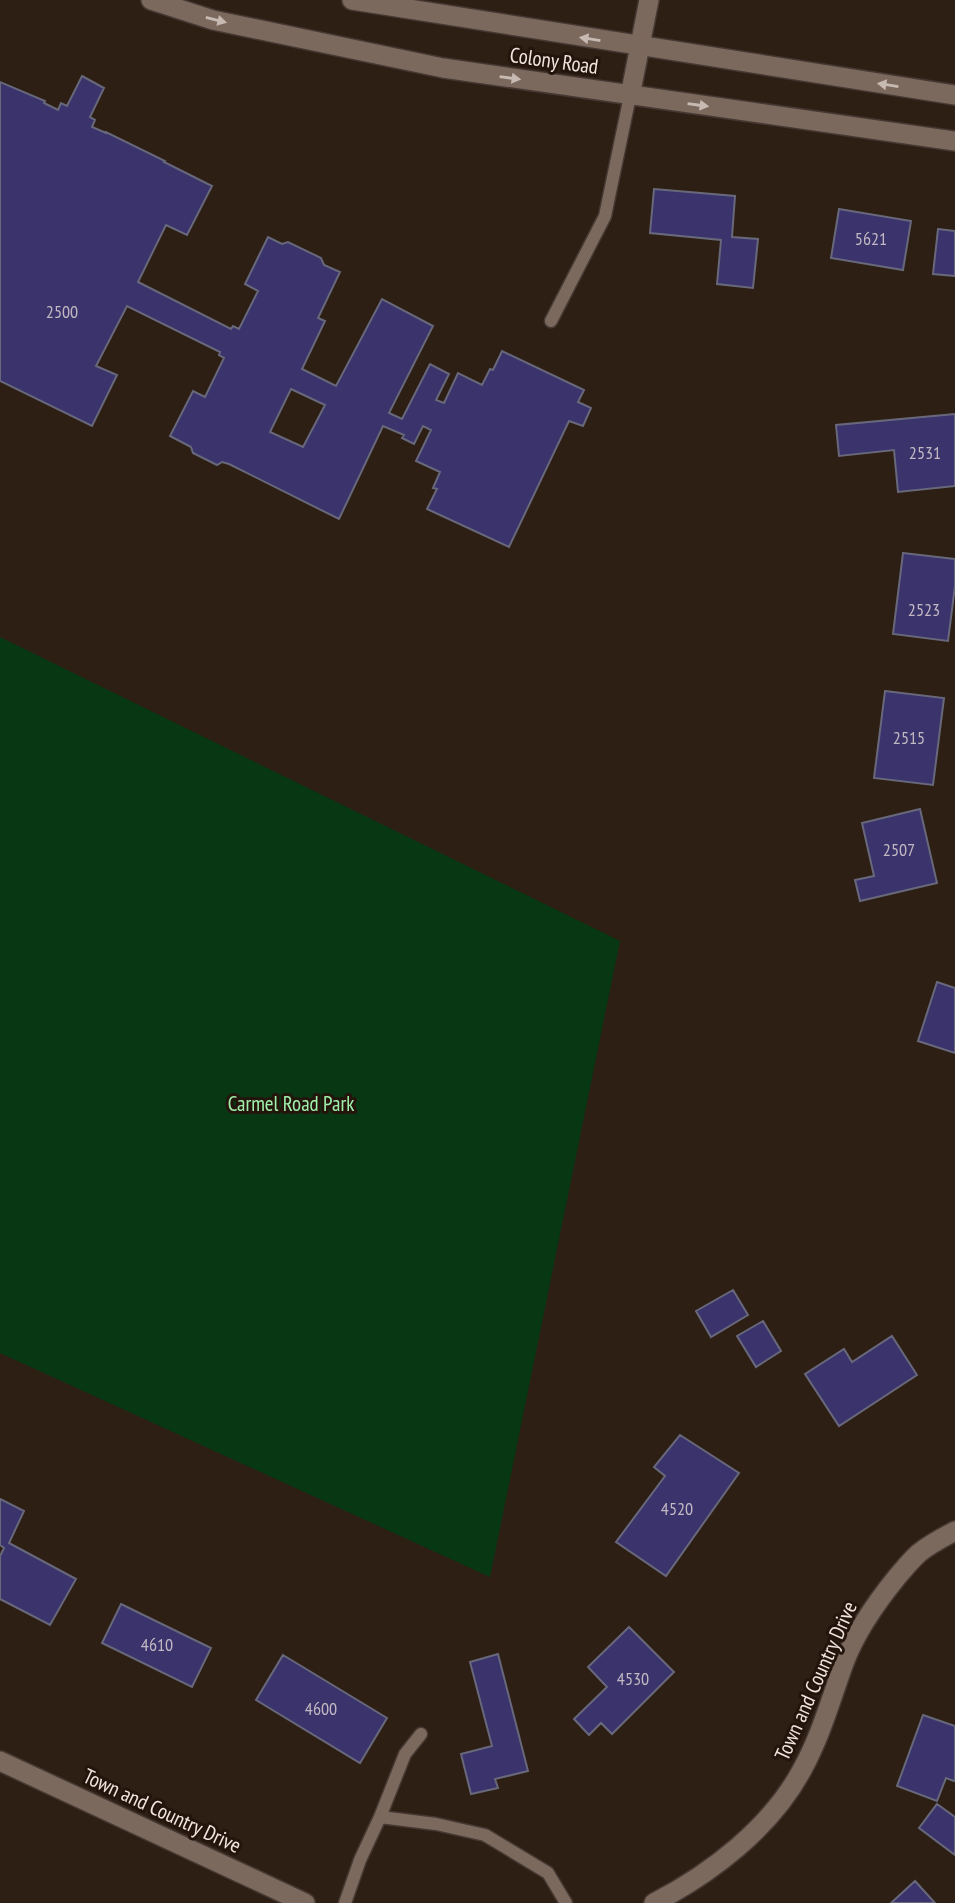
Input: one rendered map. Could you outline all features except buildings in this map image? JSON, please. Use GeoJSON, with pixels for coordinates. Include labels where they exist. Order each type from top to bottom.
{"type":"FeatureCollection","features":[{"type":"Feature","properties":{"kind":"main road","name":"Colony Road"},"geometry":{"type":"LineString","coordinates":[[151,0],[213,20],[443,68],[955,141]]}},
{"type":"Feature","properties":{"kind":"main road","name":"Colony Road"},"geometry":{"type":"LineString","coordinates":[[352,0],[955,95]]}},
{"type":"Feature","properties":{"kind":"main road"},"geometry":{"type":"LineString","coordinates":[[630,96],[649,0]]}},
{"type":"Feature","properties":{"kind":"main road","name":"Town and Country Drive"},"geometry":{"type":"LineString","coordinates":[[654,1903],[684,1888],[730,1855],[777,1808],[808,1758],[845,1661],[870,1611],[916,1556],[929,1545],[955,1531]]}},
{"type":"Feature","properties":{"kind":"main road","name":"Town and Country Drive"},"geometry":{"type":"LineString","coordinates":[[0,1760],[305,1903]]}},
{"type":"Feature","properties":{"kind":"lane"},"geometry":{"type":"LineString","coordinates":[[551,321],[605,216],[630,96]]}},
{"type":"Feature","properties":{"kind":"lane"},"geometry":{"type":"LineString","coordinates":[[345,1903],[360,1860],[405,1754],[421,1734]]}},
{"type":"Feature","properties":{"kind":"lane"},"geometry":{"type":"LineString","coordinates":[[380,1817],[436,1824],[485,1835],[548,1872],[566,1903]]}},
{"type":"Feature","properties":{"kind":"green space","name":"Carmel Road Park"},"geometry":{"type":"Polygon","coordinates":[[[0,637],[620,941],[490,1577],[0,1353],[0,637]]]}}]}
